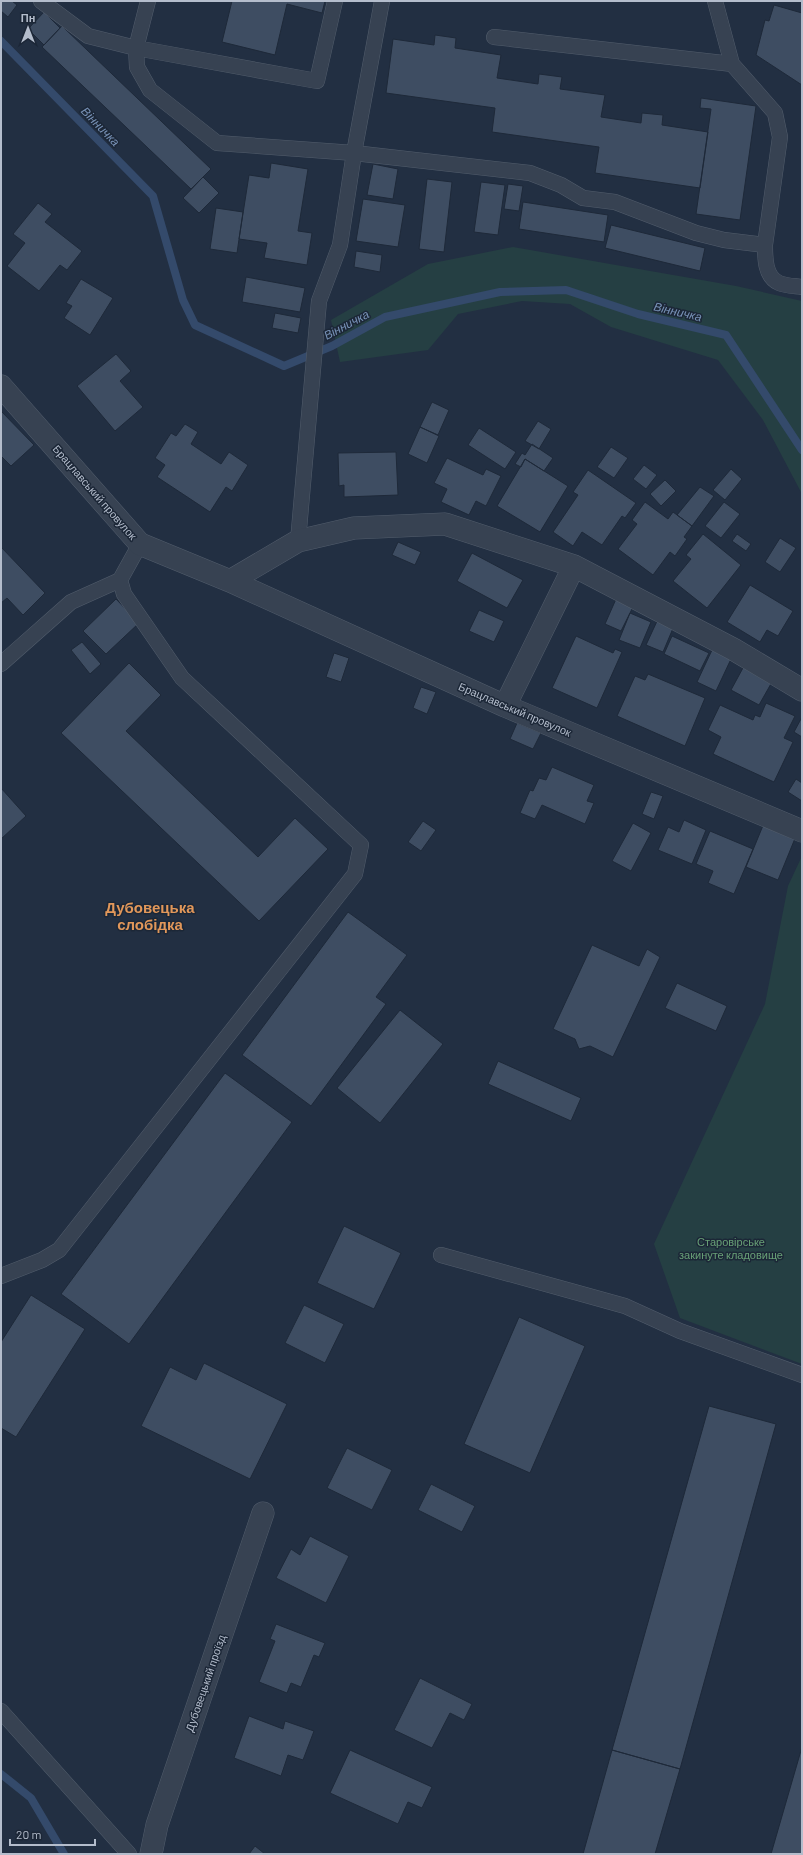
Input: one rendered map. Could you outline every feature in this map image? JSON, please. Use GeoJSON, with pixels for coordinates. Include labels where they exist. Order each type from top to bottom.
{"type":"FeatureCollection","features":[{"type":"Feature","properties":{"kind":"street","name":"Брацлавський провулок"},"geometry":{"type":"LineString","coordinates":[[1,386],[140,544],[230,581],[504,706],[802,831]]}},
{"type":"Feature","properties":{"kind":"street"},"geometry":{"type":"LineString","coordinates":[[230,581],[298,541],[354,528],[445,524],[574,566],[733,649],[802,690]]}},
{"type":"Feature","properties":{"kind":"street"},"geometry":{"type":"LineString","coordinates":[[504,706],[574,566]]}},
{"type":"Feature","properties":{"kind":"street","name":"Дубовецький проїзд"},"geometry":{"type":"LineString","coordinates":[[151,1854],[157,1825],[263,1513]]}},
{"type":"Feature","properties":{"kind":"lane"},"geometry":{"type":"LineString","coordinates":[[41,1],[88,36],[136,48],[317,81],[335,1]]}},
{"type":"Feature","properties":{"kind":"lane"},"geometry":{"type":"LineString","coordinates":[[148,1],[136,48],[137,67],[150,90],[217,143],[354,153],[530,173],[561,185],[583,198],[614,202],[696,233],[724,240],[765,245]]}},
{"type":"Feature","properties":{"kind":"lane"},"geometry":{"type":"LineString","coordinates":[[298,541],[314,374],[315,335],[319,301],[340,245],[354,153],[382,1]]}},
{"type":"Feature","properties":{"kind":"lane"},"geometry":{"type":"LineString","coordinates":[[716,1],[732,64],[775,113],[780,137],[765,245],[765,260],[769,273],[778,283],[802,287]]}},
{"type":"Feature","properties":{"kind":"lane"},"geometry":{"type":"LineString","coordinates":[[494,37],[732,64]]}},
{"type":"Feature","properties":{"kind":"lane"},"geometry":{"type":"LineString","coordinates":[[1,664],[71,602],[120,580],[140,544]]}},
{"type":"Feature","properties":{"kind":"lane"},"geometry":{"type":"LineString","coordinates":[[1,1276],[42,1260],[59,1250],[355,874],[361,845],[182,678],[124,594],[120,580]]}},
{"type":"Feature","properties":{"kind":"lane"},"geometry":{"type":"LineString","coordinates":[[441,1255],[625,1306],[680,1332],[802,1375]]}},
{"type":"Feature","properties":{"kind":"lane"},"geometry":{"type":"LineString","coordinates":[[1,1710],[129,1854]]}},
{"type":"Feature","properties":{"kind":"green space"},"geometry":{"type":"Polygon","coordinates":[[[513,247],[736,286],[802,301],[802,494],[763,420],[718,360],[611,327],[570,304],[522,301],[458,314],[428,350],[340,362],[331,320],[428,264],[513,247]]]}},
{"type":"Feature","properties":{"kind":"green space","name":"Старовірське закинуте кладовище"},"geometry":{"type":"Polygon","coordinates":[[[802,856],[802,1364],[680,1318],[654,1244],[765,1004],[788,886],[802,856]]]}},
{"type":"Feature","properties":{"kind":"building"},"geometry":{"type":"Polygon","coordinates":[[[1,1],[12,1],[17,5],[8,17],[1,11],[1,1]]]}},
{"type":"Feature","properties":{"kind":"building"},"geometry":{"type":"Polygon","coordinates":[[[232,1],[325,1],[322,13],[287,4],[275,55],[222,42],[232,1]]]}},
{"type":"Feature","properties":{"kind":"building"},"geometry":{"type":"Polygon","coordinates":[[[774,5],[802,13],[802,85],[756,55],[765,20],[769,21],[774,5]]]}},
{"type":"Feature","properties":{"kind":"building"},"geometry":{"type":"Polygon","coordinates":[[[44,12],[60,28],[44,45],[28,29],[44,12]]]}},
{"type":"Feature","properties":{"kind":"building"},"geometry":{"type":"Polygon","coordinates":[[[62,26],[211,169],[191,189],[42,47],[62,26]]]}},
{"type":"Feature","properties":{"kind":"building"},"geometry":{"type":"Polygon","coordinates":[[[435,35],[456,38],[455,48],[501,55],[497,78],[538,84],[539,74],[562,77],[560,89],[605,95],[601,117],[641,123],[642,113],[663,115],[662,125],[708,132],[700,188],[595,173],[599,147],[492,132],[495,108],[386,93],[393,39],[434,45],[435,35]]]}},
{"type":"Feature","properties":{"kind":"building"},"geometry":{"type":"Polygon","coordinates":[[[701,98],[756,106],[740,220],[696,214],[711,109],[700,108],[701,98]]]}},
{"type":"Feature","properties":{"kind":"building"},"geometry":{"type":"Polygon","coordinates":[[[271,163],[308,169],[298,231],[312,233],[307,265],[264,258],[267,243],[239,239],[249,175],[269,178],[271,163]]]}},
{"type":"Feature","properties":{"kind":"building"},"geometry":{"type":"Polygon","coordinates":[[[373,164],[398,169],[393,199],[367,195],[373,164]]]}},
{"type":"Feature","properties":{"kind":"building"},"geometry":{"type":"Polygon","coordinates":[[[203,177],[219,193],[199,213],[183,198],[203,177]]]}},
{"type":"Feature","properties":{"kind":"building"},"geometry":{"type":"Polygon","coordinates":[[[427,179],[452,182],[444,252],[419,249],[427,179]]]}},
{"type":"Feature","properties":{"kind":"building"},"geometry":{"type":"Polygon","coordinates":[[[481,182],[505,185],[498,235],[474,232],[481,182]]]}},
{"type":"Feature","properties":{"kind":"building"},"geometry":{"type":"Polygon","coordinates":[[[508,184],[523,186],[519,211],[504,209],[508,184]]]}},
{"type":"Feature","properties":{"kind":"building"},"geometry":{"type":"Polygon","coordinates":[[[363,199],[405,205],[398,247],[356,241],[363,199]]]}},
{"type":"Feature","properties":{"kind":"building"},"geometry":{"type":"Polygon","coordinates":[[[523,202],[608,215],[604,242],[519,229],[523,202]]]}},
{"type":"Feature","properties":{"kind":"building"},"geometry":{"type":"Polygon","coordinates":[[[38,203],[52,214],[45,222],[82,251],[67,270],[60,265],[39,291],[7,266],[25,243],[13,234],[38,203]]]}},
{"type":"Feature","properties":{"kind":"building"},"geometry":{"type":"Polygon","coordinates":[[[216,208],[243,212],[237,253],[210,249],[216,208]]]}},
{"type":"Feature","properties":{"kind":"building"},"geometry":{"type":"Polygon","coordinates":[[[611,225],[705,248],[700,271],[605,248],[611,225]]]}},
{"type":"Feature","properties":{"kind":"building"},"geometry":{"type":"Polygon","coordinates":[[[356,251],[382,255],[380,272],[354,267],[356,251]]]}},
{"type":"Feature","properties":{"kind":"building"},"geometry":{"type":"Polygon","coordinates":[[[246,277],[305,288],[300,312],[242,302],[246,277]]]}},
{"type":"Feature","properties":{"kind":"building"},"geometry":{"type":"Polygon","coordinates":[[[81,279],[113,298],[90,335],[64,318],[72,306],[66,303],[81,279]]]}},
{"type":"Feature","properties":{"kind":"building"},"geometry":{"type":"Polygon","coordinates":[[[275,313],[301,318],[298,333],[272,328],[275,313]]]}},
{"type":"Feature","properties":{"kind":"building"},"geometry":{"type":"Polygon","coordinates":[[[116,354],[131,371],[120,381],[143,407],[115,431],[77,386],[116,354]]]}},
{"type":"Feature","properties":{"kind":"building"},"geometry":{"type":"Polygon","coordinates":[[[432,402],[449,410],[438,435],[420,427],[432,402]]]}},
{"type":"Feature","properties":{"kind":"building"},"geometry":{"type":"Polygon","coordinates":[[[1,411],[34,445],[11,466],[2,457],[1,458],[1,411]]]}},
{"type":"Feature","properties":{"kind":"building"},"geometry":{"type":"Polygon","coordinates":[[[538,421],[551,429],[539,449],[525,441],[538,421]]]}},
{"type":"Feature","properties":{"kind":"building"},"geometry":{"type":"Polygon","coordinates":[[[185,424],[198,432],[191,444],[221,464],[229,452],[248,465],[232,491],[226,487],[210,512],[157,477],[165,465],[155,458],[171,433],[176,436],[185,424]]]}},
{"type":"Feature","properties":{"kind":"building"},"geometry":{"type":"Polygon","coordinates":[[[420,427],[439,436],[427,463],[408,454],[420,427]]]}},
{"type":"Feature","properties":{"kind":"building"},"geometry":{"type":"Polygon","coordinates":[[[479,428],[516,452],[505,469],[468,445],[479,428]]]}},
{"type":"Feature","properties":{"kind":"building"},"geometry":{"type":"Polygon","coordinates":[[[532,444],[553,458],[544,471],[525,459],[521,467],[515,464],[522,453],[525,455],[532,444]]]}},
{"type":"Feature","properties":{"kind":"building"},"geometry":{"type":"Polygon","coordinates":[[[611,447],[628,458],[614,478],[597,467],[611,447]]]}},
{"type":"Feature","properties":{"kind":"building"},"geometry":{"type":"Polygon","coordinates":[[[396,452],[398,495],[344,497],[344,485],[339,486],[338,453],[396,452]]]}},
{"type":"Feature","properties":{"kind":"building"},"geometry":{"type":"Polygon","coordinates":[[[447,458],[483,475],[486,469],[501,476],[486,506],[476,501],[469,515],[441,502],[447,489],[434,483],[447,458]]]}},
{"type":"Feature","properties":{"kind":"building"},"geometry":{"type":"Polygon","coordinates":[[[525,459],[568,486],[540,532],[497,506],[525,459]]]}},
{"type":"Feature","properties":{"kind":"building"},"geometry":{"type":"Polygon","coordinates":[[[644,465],[657,475],[646,489],[633,479],[644,465]]]}},
{"type":"Feature","properties":{"kind":"building"},"geometry":{"type":"Polygon","coordinates":[[[731,469],[742,479],[725,500],[713,490],[731,469]]]}},
{"type":"Feature","properties":{"kind":"building"},"geometry":{"type":"Polygon","coordinates":[[[588,470],[636,503],[625,518],[622,516],[602,545],[582,532],[573,546],[553,532],[578,495],[573,492],[588,470]]]}},
{"type":"Feature","properties":{"kind":"building"},"geometry":{"type":"Polygon","coordinates":[[[665,480],[676,491],[661,506],[650,494],[665,480]]]}},
{"type":"Feature","properties":{"kind":"building"},"geometry":{"type":"Polygon","coordinates":[[[700,487],[714,496],[692,526],[677,515],[700,487]]]}},
{"type":"Feature","properties":{"kind":"building"},"geometry":{"type":"Polygon","coordinates":[[[645,502],[668,519],[673,512],[692,526],[684,537],[687,539],[675,556],[670,552],[653,575],[618,549],[637,524],[632,520],[645,502]]]}},
{"type":"Feature","properties":{"kind":"building"},"geometry":{"type":"Polygon","coordinates":[[[724,502],[740,514],[721,538],[705,526],[724,502]]]}},
{"type":"Feature","properties":{"kind":"building"},"geometry":{"type":"Polygon","coordinates":[[[703,534],[741,565],[707,608],[673,581],[691,559],[686,555],[703,534]]]}},
{"type":"Feature","properties":{"kind":"building"},"geometry":{"type":"Polygon","coordinates":[[[737,534],[751,544],[746,551],[732,541],[737,534]]]}},
{"type":"Feature","properties":{"kind":"building"},"geometry":{"type":"Polygon","coordinates":[[[780,538],[796,548],[780,572],[765,562],[780,538]]]}},
{"type":"Feature","properties":{"kind":"building"},"geometry":{"type":"Polygon","coordinates":[[[398,542],[421,552],[415,565],[392,555],[398,542]]]}},
{"type":"Feature","properties":{"kind":"building"},"geometry":{"type":"Polygon","coordinates":[[[1,547],[45,593],[23,615],[7,598],[1,603],[1,547]]]}},
{"type":"Feature","properties":{"kind":"building"},"geometry":{"type":"Polygon","coordinates":[[[472,553],[523,580],[507,608],[457,581],[472,553]]]}},
{"type":"Feature","properties":{"kind":"building"},"geometry":{"type":"Polygon","coordinates":[[[750,585],[793,611],[778,636],[767,630],[760,642],[727,622],[750,585]]]}},
{"type":"Feature","properties":{"kind":"building"},"geometry":{"type":"Polygon","coordinates":[[[116,599],[139,623],[106,654],[83,631],[116,599]]]}},
{"type":"Feature","properties":{"kind":"building"},"geometry":{"type":"Polygon","coordinates":[[[616,599],[633,607],[621,631],[605,624],[616,599]]]}},
{"type":"Feature","properties":{"kind":"building"},"geometry":{"type":"Polygon","coordinates":[[[479,610],[504,621],[494,642],[469,631],[479,610]]]}},
{"type":"Feature","properties":{"kind":"building"},"geometry":{"type":"Polygon","coordinates":[[[630,613],[651,622],[640,648],[619,640],[630,613]]]}},
{"type":"Feature","properties":{"kind":"building"},"geometry":{"type":"Polygon","coordinates":[[[658,619],[674,626],[663,652],[646,645],[658,619]]]}},
{"type":"Feature","properties":{"kind":"building"},"geometry":{"type":"Polygon","coordinates":[[[576,636],[613,653],[615,649],[622,652],[597,708],[552,688],[576,636]]]}},
{"type":"Feature","properties":{"kind":"building"},"geometry":{"type":"Polygon","coordinates":[[[672,636],[709,653],[700,671],[664,654],[672,636]]]}},
{"type":"Feature","properties":{"kind":"building"},"geometry":{"type":"Polygon","coordinates":[[[82,642],[101,664],[90,674],[71,650],[82,642]]]}},
{"type":"Feature","properties":{"kind":"building"},"geometry":{"type":"Polygon","coordinates":[[[712,650],[731,659],[716,691],[697,682],[712,650]]]}},
{"type":"Feature","properties":{"kind":"building"},"geometry":{"type":"Polygon","coordinates":[[[334,653],[349,658],[341,682],[326,677],[334,653]]]}},
{"type":"Feature","properties":{"kind":"building"},"geometry":{"type":"Polygon","coordinates":[[[129,663],[161,695],[126,731],[258,857],[295,818],[328,849],[259,921],[61,733],[129,663]]]}},
{"type":"Feature","properties":{"kind":"building"},"geometry":{"type":"Polygon","coordinates":[[[744,666],[772,682],[759,705],[731,690],[744,666]]]}},
{"type":"Feature","properties":{"kind":"building"},"geometry":{"type":"Polygon","coordinates":[[[648,674],[705,698],[685,746],[617,716],[635,676],[645,680],[648,674]]]}},
{"type":"Feature","properties":{"kind":"building"},"geometry":{"type":"Polygon","coordinates":[[[421,687],[436,692],[427,714],[413,708],[421,687]]]}},
{"type":"Feature","properties":{"kind":"building"},"geometry":{"type":"Polygon","coordinates":[[[766,703],[795,716],[784,738],[793,742],[774,782],[713,754],[721,737],[708,730],[720,705],[753,720],[755,715],[760,717],[766,703]]]}},
{"type":"Feature","properties":{"kind":"building"},"geometry":{"type":"Polygon","coordinates":[[[802,717],[802,737],[794,732],[802,717]]]}},
{"type":"Feature","properties":{"kind":"building"},"geometry":{"type":"Polygon","coordinates":[[[517,723],[541,733],[533,749],[510,739],[517,723]]]}},
{"type":"Feature","properties":{"kind":"building"},"geometry":{"type":"Polygon","coordinates":[[[552,767],[594,785],[587,801],[594,803],[585,824],[542,805],[535,819],[520,813],[530,790],[533,791],[539,778],[546,780],[552,767]]]}},
{"type":"Feature","properties":{"kind":"building"},"geometry":{"type":"Polygon","coordinates":[[[796,779],[802,783],[802,801],[788,792],[796,779]]]}},
{"type":"Feature","properties":{"kind":"building"},"geometry":{"type":"Polygon","coordinates":[[[1,788],[26,816],[1,839],[1,788]]]}},
{"type":"Feature","properties":{"kind":"building"},"geometry":{"type":"Polygon","coordinates":[[[651,792],[663,796],[654,819],[642,814],[651,792]]]}},
{"type":"Feature","properties":{"kind":"building"},"geometry":{"type":"Polygon","coordinates":[[[684,820],[706,830],[692,864],[658,850],[668,827],[679,832],[684,820]]]}},
{"type":"Feature","properties":{"kind":"building"},"geometry":{"type":"Polygon","coordinates":[[[423,821],[436,830],[421,851],[408,842],[423,821]]]}},
{"type":"Feature","properties":{"kind":"building"},"geometry":{"type":"Polygon","coordinates":[[[633,823],[651,833],[631,871],[612,861],[633,823]]]}},
{"type":"Feature","properties":{"kind":"building"},"geometry":{"type":"Polygon","coordinates":[[[764,823],[796,836],[778,880],[746,867],[764,823]]]}},
{"type":"Feature","properties":{"kind":"building"},"geometry":{"type":"Polygon","coordinates":[[[710,831],[753,849],[734,894],[708,883],[713,871],[696,864],[710,831]]]}},
{"type":"Feature","properties":{"kind":"building"},"geometry":{"type":"Polygon","coordinates":[[[348,912],[407,955],[376,997],[386,1004],[311,1106],[242,1055],[348,912]]]}},
{"type":"Feature","properties":{"kind":"building"},"geometry":{"type":"Polygon","coordinates":[[[592,945],[639,966],[647,949],[660,957],[613,1057],[590,1046],[579,1049],[575,1039],[553,1029],[592,945]]]}},
{"type":"Feature","properties":{"kind":"building"},"geometry":{"type":"Polygon","coordinates":[[[677,983],[727,1006],[716,1031],[665,1008],[677,983]]]}},
{"type":"Feature","properties":{"kind":"building"},"geometry":{"type":"Polygon","coordinates":[[[400,1010],[443,1044],[380,1123],[337,1088],[400,1010]]]}},
{"type":"Feature","properties":{"kind":"building"},"geometry":{"type":"Polygon","coordinates":[[[498,1061],[581,1098],[571,1121],[488,1084],[498,1061]]]}},
{"type":"Feature","properties":{"kind":"building"},"geometry":{"type":"Polygon","coordinates":[[[225,1073],[292,1122],[129,1344],[61,1294],[225,1073]]]}},
{"type":"Feature","properties":{"kind":"building"},"geometry":{"type":"Polygon","coordinates":[[[344,1226],[401,1253],[374,1309],[317,1283],[344,1226]]]}},
{"type":"Feature","properties":{"kind":"building"},"geometry":{"type":"Polygon","coordinates":[[[31,1295],[85,1329],[16,1437],[1,1428],[1,1342],[31,1295]]]}},
{"type":"Feature","properties":{"kind":"building"},"geometry":{"type":"Polygon","coordinates":[[[304,1305],[344,1324],[325,1363],[285,1343],[304,1305]]]}},
{"type":"Feature","properties":{"kind":"building"},"geometry":{"type":"Polygon","coordinates":[[[519,1317],[585,1346],[530,1473],[464,1444],[519,1317]]]}},
{"type":"Feature","properties":{"kind":"building"},"geometry":{"type":"Polygon","coordinates":[[[204,1363],[287,1404],[250,1479],[141,1426],[170,1367],[196,1380],[204,1363]]]}},
{"type":"Feature","properties":{"kind":"building"},"geometry":{"type":"Polygon","coordinates":[[[709,1406],[776,1424],[680,1769],[612,1750],[709,1406]]]}},
{"type":"Feature","properties":{"kind":"building"},"geometry":{"type":"Polygon","coordinates":[[[347,1448],[392,1470],[372,1510],[327,1488],[347,1448]]]}},
{"type":"Feature","properties":{"kind":"building"},"geometry":{"type":"Polygon","coordinates":[[[431,1484],[475,1506],[462,1532],[418,1510],[431,1484]]]}},
{"type":"Feature","properties":{"kind":"building"},"geometry":{"type":"Polygon","coordinates":[[[310,1536],[349,1556],[326,1603],[276,1578],[291,1549],[300,1555],[310,1536]]]}},
{"type":"Feature","properties":{"kind":"building"},"geometry":{"type":"Polygon","coordinates":[[[276,1624],[325,1643],[319,1657],[314,1655],[301,1687],[291,1683],[287,1693],[259,1682],[275,1641],[270,1639],[276,1624]]]}},
{"type":"Feature","properties":{"kind":"building"},"geometry":{"type":"Polygon","coordinates":[[[420,1678],[472,1704],[464,1720],[450,1713],[432,1748],[394,1730],[420,1678]]]}},
{"type":"Feature","properties":{"kind":"building"},"geometry":{"type":"Polygon","coordinates":[[[249,1716],[283,1729],[285,1721],[314,1731],[303,1760],[288,1755],[281,1776],[234,1758],[249,1716]]]}},
{"type":"Feature","properties":{"kind":"building"},"geometry":{"type":"Polygon","coordinates":[[[802,1747],[802,1854],[771,1854],[802,1747]]]}},
{"type":"Feature","properties":{"kind":"building"},"geometry":{"type":"Polygon","coordinates":[[[350,1750],[432,1787],[422,1808],[408,1802],[398,1824],[330,1793],[350,1750]]]}},
{"type":"Feature","properties":{"kind":"building"},"geometry":{"type":"Polygon","coordinates":[[[612,1750],[680,1769],[655,1854],[583,1854],[612,1750]]]}},
{"type":"Feature","properties":{"kind":"building"},"geometry":{"type":"Polygon","coordinates":[[[255,1846],[265,1854],[249,1854],[255,1846]]]}},
{"type":"Feature","properties":{"kind":"waterway","name":"Вінничка"},"geometry":{"type":"LineString","coordinates":[[1,41],[153,196],[183,300],[195,325],[284,366],[332,346],[385,317],[500,292],[566,290],[638,314],[726,335],[802,450]]}},
{"type":"Feature","properties":{"kind":"waterway"},"geometry":{"type":"LineString","coordinates":[[1,1774],[31,1798],[64,1854]]}},
{"type":"Feature","properties":{"kind":"district","name":"Дубовецька слобідка"},"geometry":{"type":"Point","coordinates":[150,916]}}]}
